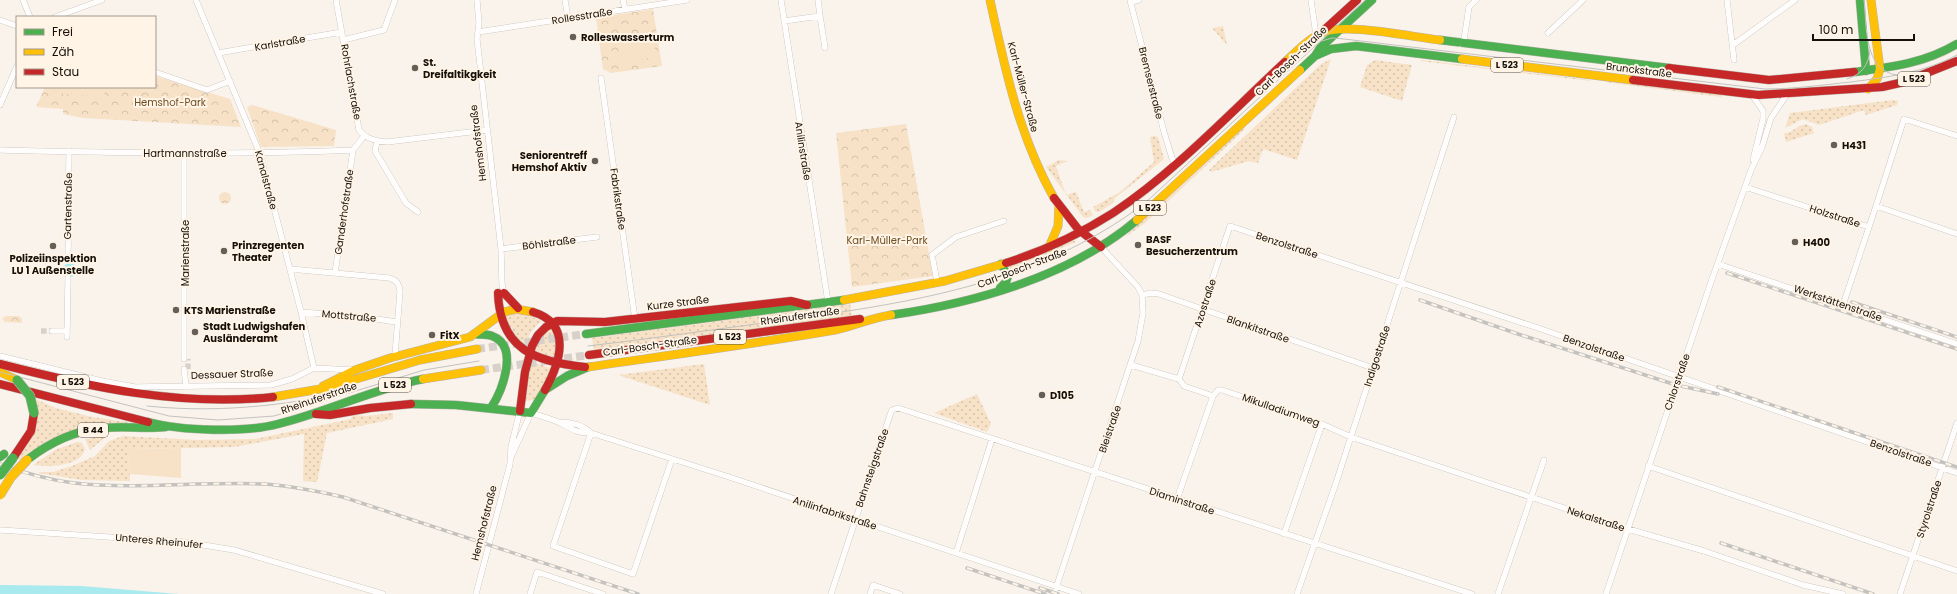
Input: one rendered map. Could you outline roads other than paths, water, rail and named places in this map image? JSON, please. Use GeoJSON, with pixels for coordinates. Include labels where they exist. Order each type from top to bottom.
{"type":"FeatureCollection","features":[{"type":"Feature","properties":{"kind":"main road","name":"Karl-Müller-Straße"},"geometry":{"type":"LineString","coordinates":[[990,0],[1011,92],[1022,132],[1043,178],[1059,205],[1080,232],[1101,247]]}},
{"type":"Feature","properties":{"kind":"main road","name":"Carl-Bosch-Straße"},"geometry":{"type":"LineString","coordinates":[[807,305],[937,282],[1001,264],[1049,247],[1080,232],[1124,204],[1176,164],[1357,0]]}},
{"type":"Feature","properties":{"kind":"main road","name":"Carl-Bosch-Straße"},"geometry":{"type":"LineString","coordinates":[[588,367],[782,339],[850,327],[871,318],[918,311],[996,291],[1084,257],[1101,247],[1136,221],[1315,56],[1320,48],[1372,0]]}},
{"type":"Feature","properties":{"kind":"main road"},"geometry":{"type":"LineString","coordinates":[[1860,0],[1866,71]]}},
{"type":"Feature","properties":{"kind":"main road"},"geometry":{"type":"LineString","coordinates":[[1868,89],[1877,79],[1880,69],[1872,0]]}},
{"type":"Feature","properties":{"kind":"main road","name":"Brunckstraße"},"geometry":{"type":"LineString","coordinates":[[1320,33],[1342,28],[1460,44],[1769,80],[1810,78],[1880,69],[1923,60],[1957,44]]}},
{"type":"Feature","properties":{"kind":"main road","name":"Brunckstraße"},"geometry":{"type":"LineString","coordinates":[[1315,56],[1336,48],[1356,46],[1752,95],[1868,89],[1904,82],[1957,61]]}},
{"type":"Feature","properties":{"kind":"main road"},"geometry":{"type":"LineString","coordinates":[[1049,247],[1058,226],[1059,205]]}},
{"type":"Feature","properties":{"kind":"main road"},"geometry":{"type":"LineString","coordinates":[[996,291],[1009,278],[1008,272],[1001,264]]}},
{"type":"Feature","properties":{"kind":"main road"},"geometry":{"type":"LineString","coordinates":[[501,290],[518,308]]}},
{"type":"Feature","properties":{"kind":"main road"},"geometry":{"type":"LineString","coordinates":[[501,290],[498,310],[513,339],[529,352],[546,361],[558,364],[588,367]]}},
{"type":"Feature","properties":{"kind":"main road","name":"Kurze Straße"},"geometry":{"type":"LineString","coordinates":[[551,323],[568,321],[605,322],[750,304],[791,301],[807,305]]}},
{"type":"Feature","properties":{"kind":"main road","name":"Rheinuferstraße"},"geometry":{"type":"LineString","coordinates":[[586,334],[807,305]]}},
{"type":"Feature","properties":{"kind":"main road"},"geometry":{"type":"LineString","coordinates":[[498,310],[518,308]]}},
{"type":"Feature","properties":{"kind":"main road","name":"L 523"},"geometry":{"type":"LineString","coordinates":[[313,414],[330,415],[370,408],[411,404],[436,404],[491,408],[531,413],[558,364],[560,356],[560,340],[551,323],[543,314],[518,308]]}},
{"type":"Feature","properties":{"kind":"main road","name":"Dessauer Straße"},"geometry":{"type":"LineString","coordinates":[[355,370],[395,356],[476,334],[498,310]]}},
{"type":"Feature","properties":{"kind":"main road","name":"Rheinuferstraße"},"geometry":{"type":"LineString","coordinates":[[589,355],[871,318]]}},
{"type":"Feature","properties":{"kind":"main road","name":"Hemshofstraße"},"geometry":{"type":"LineString","coordinates":[[520,411],[529,352],[537,334],[551,323]]}},
{"type":"Feature","properties":{"kind":"main road"},"geometry":{"type":"LineString","coordinates":[[476,334],[488,335],[496,338],[504,348],[506,362],[503,387],[491,408]]}},
{"type":"Feature","properties":{"kind":"main road","name":"Rheinuferstraße"},"geometry":{"type":"LineString","coordinates":[[0,364],[130,394],[184,400],[226,401],[266,398],[314,391],[421,360],[477,349]]}},
{"type":"Feature","properties":{"kind":"main road","name":"L 523"},"geometry":{"type":"LineString","coordinates":[[545,390],[567,376],[588,367]]}},
{"type":"Feature","properties":{"kind":"main road"},"geometry":{"type":"LineString","coordinates":[[314,391],[355,370]]}},
{"type":"Feature","properties":{"kind":"main road","name":"Rheinuferstraße"},"geometry":{"type":"LineString","coordinates":[[0,384],[166,427],[200,430],[255,428],[276,425],[313,414],[372,392],[421,379],[481,370]]}},
{"type":"Feature","properties":{"kind":"main road"},"geometry":{"type":"LineString","coordinates":[[0,372],[17,380],[30,396],[34,413],[31,431],[0,475]]}},
{"type":"Feature","properties":{"kind":"main road","name":"B 44"},"geometry":{"type":"LineString","coordinates":[[0,495],[11,477],[27,460],[43,448],[78,433],[102,428],[166,427]]}},
{"type":"Feature","properties":{"kind":"street"},"geometry":{"type":"LineString","coordinates":[[23,0],[30,16]]}},
{"type":"Feature","properties":{"kind":"street"},"geometry":{"type":"LineString","coordinates":[[58,16],[102,0]]}},
{"type":"Feature","properties":{"kind":"street","name":"Kanalstraße"},"geometry":{"type":"LineString","coordinates":[[196,0],[260,154],[302,312],[314,368]]}},
{"type":"Feature","properties":{"kind":"street","name":"Rohrlachstraße"},"geometry":{"type":"LineString","coordinates":[[336,0],[359,130],[364,136]]}},
{"type":"Feature","properties":{"kind":"street"},"geometry":{"type":"LineString","coordinates":[[343,40],[384,30],[395,0]]}},
{"type":"Feature","properties":{"kind":"street","name":"Hemshofstraße"},"geometry":{"type":"LineString","coordinates":[[477,0],[479,22],[477,39],[501,248],[501,290]]}},
{"type":"Feature","properties":{"kind":"street"},"geometry":{"type":"LineString","coordinates":[[565,0],[568,18]]}},
{"type":"Feature","properties":{"kind":"street"},"geometry":{"type":"LineString","coordinates":[[623,0],[625,9]]}},
{"type":"Feature","properties":{"kind":"street","name":"Rollesstraße"},"geometry":{"type":"LineString","coordinates":[[478,32],[625,9],[657,2],[687,0]]}},
{"type":"Feature","properties":{"kind":"street","name":"Anilinstraße"},"geometry":{"type":"LineString","coordinates":[[781,0],[828,302]]}},
{"type":"Feature","properties":{"kind":"street"},"geometry":{"type":"LineString","coordinates":[[818,0],[825,48]]}},
{"type":"Feature","properties":{"kind":"street"},"geometry":{"type":"LineString","coordinates":[[1130,1],[1139,0]]}},
{"type":"Feature","properties":{"kind":"street"},"geometry":{"type":"LineString","coordinates":[[1311,0],[1320,33]]}},
{"type":"Feature","properties":{"kind":"street"},"geometry":{"type":"LineString","coordinates":[[1460,44],[1464,40],[1469,7],[1476,0]]}},
{"type":"Feature","properties":{"kind":"street"},"geometry":{"type":"LineString","coordinates":[[1548,33],[1584,0]]}},
{"type":"Feature","properties":{"kind":"street"},"geometry":{"type":"LineString","coordinates":[[1727,0],[1734,60]]}},
{"type":"Feature","properties":{"kind":"street"},"geometry":{"type":"LineString","coordinates":[[1733,45],[1795,0]]}},
{"type":"Feature","properties":{"kind":"street","name":"Bremserstraße"},"geometry":{"type":"LineString","coordinates":[[1130,1],[1164,132],[1172,158],[1176,164]]}},
{"type":"Feature","properties":{"kind":"street"},"geometry":{"type":"LineString","coordinates":[[784,21],[820,16]]}},
{"type":"Feature","properties":{"kind":"street"},"geometry":{"type":"LineString","coordinates":[[0,20],[16,26]]}},
{"type":"Feature","properties":{"kind":"street","name":"Karlstraße"},"geometry":{"type":"LineString","coordinates":[[218,53],[342,32]]}},
{"type":"Feature","properties":{"kind":"street"},"geometry":{"type":"LineString","coordinates":[[0,105],[16,68]]}},
{"type":"Feature","properties":{"kind":"street"},"geometry":{"type":"LineString","coordinates":[[156,72],[207,90],[230,81]]}},
{"type":"Feature","properties":{"kind":"street","name":"Fabrikstraße"},"geometry":{"type":"LineString","coordinates":[[601,78],[635,319]]}},
{"type":"Feature","properties":{"kind":"street"},"geometry":{"type":"LineString","coordinates":[[1758,148],[1771,118],[1787,94]]}},
{"type":"Feature","properties":{"kind":"street"},"geometry":{"type":"LineString","coordinates":[[1752,95],[1763,111],[1764,119],[1758,148]]}},
{"type":"Feature","properties":{"kind":"street","name":"Indigostraße"},"geometry":{"type":"LineString","coordinates":[[1297,594],[1351,437],[1454,117]]}},
{"type":"Feature","properties":{"kind":"street","name":"Holzstraße"},"geometry":{"type":"LineString","coordinates":[[1745,187],[1869,227],[1904,118],[1957,136]]}},
{"type":"Feature","properties":{"kind":"street"},"geometry":{"type":"LineString","coordinates":[[353,150],[364,136],[376,141],[387,142],[487,130]]}},
{"type":"Feature","properties":{"kind":"street"},"geometry":{"type":"LineString","coordinates":[[376,141],[375,151],[406,203],[418,212]]}},
{"type":"Feature","properties":{"kind":"street","name":"Chlorstraße"},"geometry":{"type":"LineString","coordinates":[[1606,594],[1678,377],[1758,148]]}},
{"type":"Feature","properties":{"kind":"street","name":"Hartmannstraße"},"geometry":{"type":"LineString","coordinates":[[0,150],[260,154],[353,150]]}},
{"type":"Feature","properties":{"kind":"street","name":"Ganderhofstraße"},"geometry":{"type":"LineString","coordinates":[[335,273],[353,150]]}},
{"type":"Feature","properties":{"kind":"street","name":"Gartenstraße"},"geometry":{"type":"LineString","coordinates":[[68,261],[69,151]]}},
{"type":"Feature","properties":{"kind":"street","name":"Marienstraße"},"geometry":{"type":"LineString","coordinates":[[184,154],[186,359]]}},
{"type":"Feature","properties":{"kind":"street"},"geometry":{"type":"LineString","coordinates":[[1876,206],[1957,234]]}},
{"type":"Feature","properties":{"kind":"street"},"geometry":{"type":"LineString","coordinates":[[937,282],[932,254],[956,236],[1004,221]]}},
{"type":"Feature","properties":{"kind":"street","name":"Benzolstraße"},"geometry":{"type":"LineString","coordinates":[[1230,226],[1538,328],[1957,473]]}},
{"type":"Feature","properties":{"kind":"street","name":"Azostraße"},"geometry":{"type":"LineString","coordinates":[[1179,379],[1230,226]]}},
{"type":"Feature","properties":{"kind":"street"},"geometry":{"type":"LineString","coordinates":[[1843,305],[1869,227]]}},
{"type":"Feature","properties":{"kind":"street","name":"Böhlstraße"},"geometry":{"type":"LineString","coordinates":[[501,248],[597,237]]}},
{"type":"Feature","properties":{"kind":"street","name":"Karl-Müller-Straße"},"geometry":{"type":"LineString","coordinates":[[1101,247],[1138,287],[1142,295]]}},
{"type":"Feature","properties":{"kind":"street","name":"Werkstättenstraße"},"geometry":{"type":"LineString","coordinates":[[1718,264],[1957,344]]}},
{"type":"Feature","properties":{"kind":"street"},"geometry":{"type":"LineString","coordinates":[[290,270],[390,278],[396,281],[400,286],[400,292],[395,356]]}},
{"type":"Feature","properties":{"kind":"street"},"geometry":{"type":"LineString","coordinates":[[52,331],[67,334],[68,278]]}},
{"type":"Feature","properties":{"kind":"street","name":"Blankitstraße"},"geometry":{"type":"LineString","coordinates":[[1142,295],[1151,293],[1159,294],[1373,368]]}},
{"type":"Feature","properties":{"kind":"street","name":"Bleistraße"},"geometry":{"type":"LineString","coordinates":[[1054,594],[1142,327],[1142,295]]}},
{"type":"Feature","properties":{"kind":"street","name":"Mottstraße"},"geometry":{"type":"LineString","coordinates":[[302,312],[397,322]]}},
{"type":"Feature","properties":{"kind":"street","name":"Dessauer Straße"},"geometry":{"type":"LineString","coordinates":[[0,356],[102,382],[135,387],[270,385],[292,379],[314,368],[355,370]]}},
{"type":"Feature","properties":{"kind":"street"},"geometry":{"type":"LineString","coordinates":[[1130,366],[1179,379],[1184,386],[1213,396],[1177,499]]}},
{"type":"Feature","properties":{"kind":"street"},"geometry":{"type":"LineString","coordinates":[[186,370],[186,386]]}},
{"type":"Feature","properties":{"kind":"street","name":"Mikulladiumweg"},"geometry":{"type":"LineString","coordinates":[[1213,396],[1218,390],[1222,390],[1322,424],[1351,437]]}},
{"type":"Feature","properties":{"kind":"street","name":"Diaminstraße"},"geometry":{"type":"LineString","coordinates":[[892,410],[898,408],[1472,594]]}},
{"type":"Feature","properties":{"kind":"street","name":"Bahnsteigstraße"},"geometry":{"type":"LineString","coordinates":[[831,594],[892,410]]}},
{"type":"Feature","properties":{"kind":"street","name":"Hemshofstraße"},"geometry":{"type":"LineString","coordinates":[[511,457],[511,447],[520,411]]}},
{"type":"Feature","properties":{"kind":"street","name":"Hemshofstraße"},"geometry":{"type":"LineString","coordinates":[[476,594],[511,457],[531,413]]}},
{"type":"Feature","properties":{"kind":"street","name":"Anilinfabrikstraße"},"geometry":{"type":"LineString","coordinates":[[531,413],[558,422],[568,428],[583,433],[591,433],[855,518],[1079,594]]}},
{"type":"Feature","properties":{"kind":"street","name":"Styrolstraße"},"geometry":{"type":"LineString","coordinates":[[1900,594],[1957,423]]}},
{"type":"Feature","properties":{"kind":"street"},"geometry":{"type":"LineString","coordinates":[[1284,534],[1322,424]]}},
{"type":"Feature","properties":{"kind":"street"},"geometry":{"type":"LineString","coordinates":[[591,433],[553,546],[633,574],[672,459]]}},
{"type":"Feature","properties":{"kind":"street","name":"Nekalstraße"},"geometry":{"type":"LineString","coordinates":[[1351,437],[1628,529],[1704,551],[1803,585],[1843,594]]}},
{"type":"Feature","properties":{"kind":"street"},"geometry":{"type":"LineString","coordinates":[[956,553],[992,439]]}},
{"type":"Feature","properties":{"kind":"street"},"geometry":{"type":"LineString","coordinates":[[1498,594],[1544,460]]}},
{"type":"Feature","properties":{"kind":"street"},"geometry":{"type":"LineString","coordinates":[[1648,466],[1957,571]]}},
{"type":"Feature","properties":{"kind":"street","name":"Unteres Rheinufer"},"geometry":{"type":"LineString","coordinates":[[0,530],[185,542],[234,550],[383,594]]}},
{"type":"Feature","properties":{"kind":"street"},"geometry":{"type":"LineString","coordinates":[[530,594],[537,572],[603,594]]}},
{"type":"Feature","properties":{"kind":"street"},"geometry":{"type":"LineString","coordinates":[[870,594],[873,585],[900,594]]}},
{"type":"Feature","properties":{"kind":"water"},"geometry":{"type":"Polygon","coordinates":[[[70,263],[75,265],[77,270],[75,275],[70,277],[65,275],[63,270],[65,265],[70,263]]]}},
{"type":"Feature","properties":{"kind":"water"},"geometry":{"type":"Polygon","coordinates":[[[0,585],[81,586],[179,594],[0,594],[0,585]]]}},
{"type":"Feature","properties":{"kind":"tunnel"},"geometry":{"type":"LineString","coordinates":[[41,331],[52,331]]}},
{"type":"Feature","properties":{"kind":"tunnel"},"geometry":{"type":"LineString","coordinates":[[477,349],[586,334]]}},
{"type":"Feature","properties":{"kind":"tunnel"},"geometry":{"type":"LineString","coordinates":[[481,370],[589,355]]}},
{"type":"Feature","properties":{"kind":"tunnel"},"geometry":{"type":"LineString","coordinates":[[188,359],[188,369]]}},
{"type":"Feature","properties":{"kind":"tram line"},"geometry":{"type":"LineString","coordinates":[[588,346],[820,315],[919,298],[967,287],[1014,272],[1059,254],[1103,231],[1145,203],[1365,0]]}},
{"type":"Feature","properties":{"kind":"tram line"},"geometry":{"type":"LineString","coordinates":[[1864,0],[1867,34],[1872,56],[1878,65],[1886,72],[1897,75]]}},
{"type":"Feature","properties":{"kind":"tram line"},"geometry":{"type":"LineString","coordinates":[[1322,41],[1332,38],[1344,39],[1765,89],[1819,86],[1892,76],[1931,66],[1957,55]]}},
{"type":"Feature","properties":{"kind":"tram line"},"geometry":{"type":"LineString","coordinates":[[1847,79],[1856,75],[1863,69],[1868,60],[1870,50]]}},
{"type":"Feature","properties":{"kind":"tram line"},"geometry":{"type":"LineString","coordinates":[[0,372],[169,416],[218,420],[274,416],[424,370],[479,361]]}},
{"type":"Feature","properties":{"kind":"tram line"},"geometry":{"type":"LineString","coordinates":[[147,406],[190,409],[254,407],[317,398]]}},
{"type":"Feature","properties":{"kind":"railway"},"geometry":{"type":"LineString","coordinates":[[1727,273],[1957,349]]}},
{"type":"Feature","properties":{"kind":"railway"},"geometry":{"type":"LineString","coordinates":[[1420,300],[1518,334],[1676,385],[1718,394]]}},
{"type":"Feature","properties":{"kind":"railway"},"geometry":{"type":"LineString","coordinates":[[1852,302],[1957,337]]}},
{"type":"Feature","properties":{"kind":"railway"},"geometry":{"type":"LineString","coordinates":[[1718,387],[1957,467]]}},
{"type":"Feature","properties":{"kind":"railway"},"geometry":{"type":"LineString","coordinates":[[0,464],[36,476],[74,483],[98,485],[146,486],[241,483],[295,487],[343,497],[638,594]]}},
{"type":"Feature","properties":{"kind":"railway"},"geometry":{"type":"LineString","coordinates":[[1721,543],[1873,594]]}},
{"type":"Feature","properties":{"kind":"railway"},"geometry":{"type":"LineString","coordinates":[[967,568],[1045,594]]}},
{"type":"Feature","properties":{"kind":"railway"},"geometry":{"type":"LineString","coordinates":[[1040,588],[1058,594]]}},
{"type":"Feature","properties":{"kind":"place","name":"Rolleswasserturm"},"geometry":{"type":"Point","coordinates":[573,37]}},
{"type":"Feature","properties":{"kind":"place","name":"St. Dreifaltikgkeit"},"geometry":{"type":"Point","coordinates":[415,68]}},
{"type":"Feature","properties":{"kind":"place","name":"H431"},"geometry":{"type":"Point","coordinates":[1834,145]}},
{"type":"Feature","properties":{"kind":"place","name":"Seniorentreff Hemshof Aktiv"},"geometry":{"type":"Point","coordinates":[595,161]}},
{"type":"Feature","properties":{"kind":"place","name":"H400"},"geometry":{"type":"Point","coordinates":[1795,242]}},
{"type":"Feature","properties":{"kind":"place","name":"BASF Besucherzentrum"},"geometry":{"type":"Point","coordinates":[1138,245]}},
{"type":"Feature","properties":{"kind":"place","name":"Polizeiinspektion LU 1 Außenstelle"},"geometry":{"type":"Point","coordinates":[53,246]}},
{"type":"Feature","properties":{"kind":"place","name":"Prinzregenten Theater"},"geometry":{"type":"Point","coordinates":[224,251]}},
{"type":"Feature","properties":{"kind":"place","name":"KTS Marienstraße"},"geometry":{"type":"Point","coordinates":[176,310]}},
{"type":"Feature","properties":{"kind":"place","name":"Stadt Ludwigshafen Ausländeramt"},"geometry":{"type":"Point","coordinates":[195,332]}},
{"type":"Feature","properties":{"kind":"place","name":"FitX"},"geometry":{"type":"Point","coordinates":[432,335]}},
{"type":"Feature","properties":{"kind":"place","name":"D105"},"geometry":{"type":"Point","coordinates":[1042,395]}},
{"type":"Feature","properties":{"kind":"park label","name":"Hemshof-Park"},"geometry":{"type":"Point","coordinates":[170,102]}},
{"type":"Feature","properties":{"kind":"park label","name":"Karl-Müller-Park"},"geometry":{"type":"Point","coordinates":[887,240]}}]}
